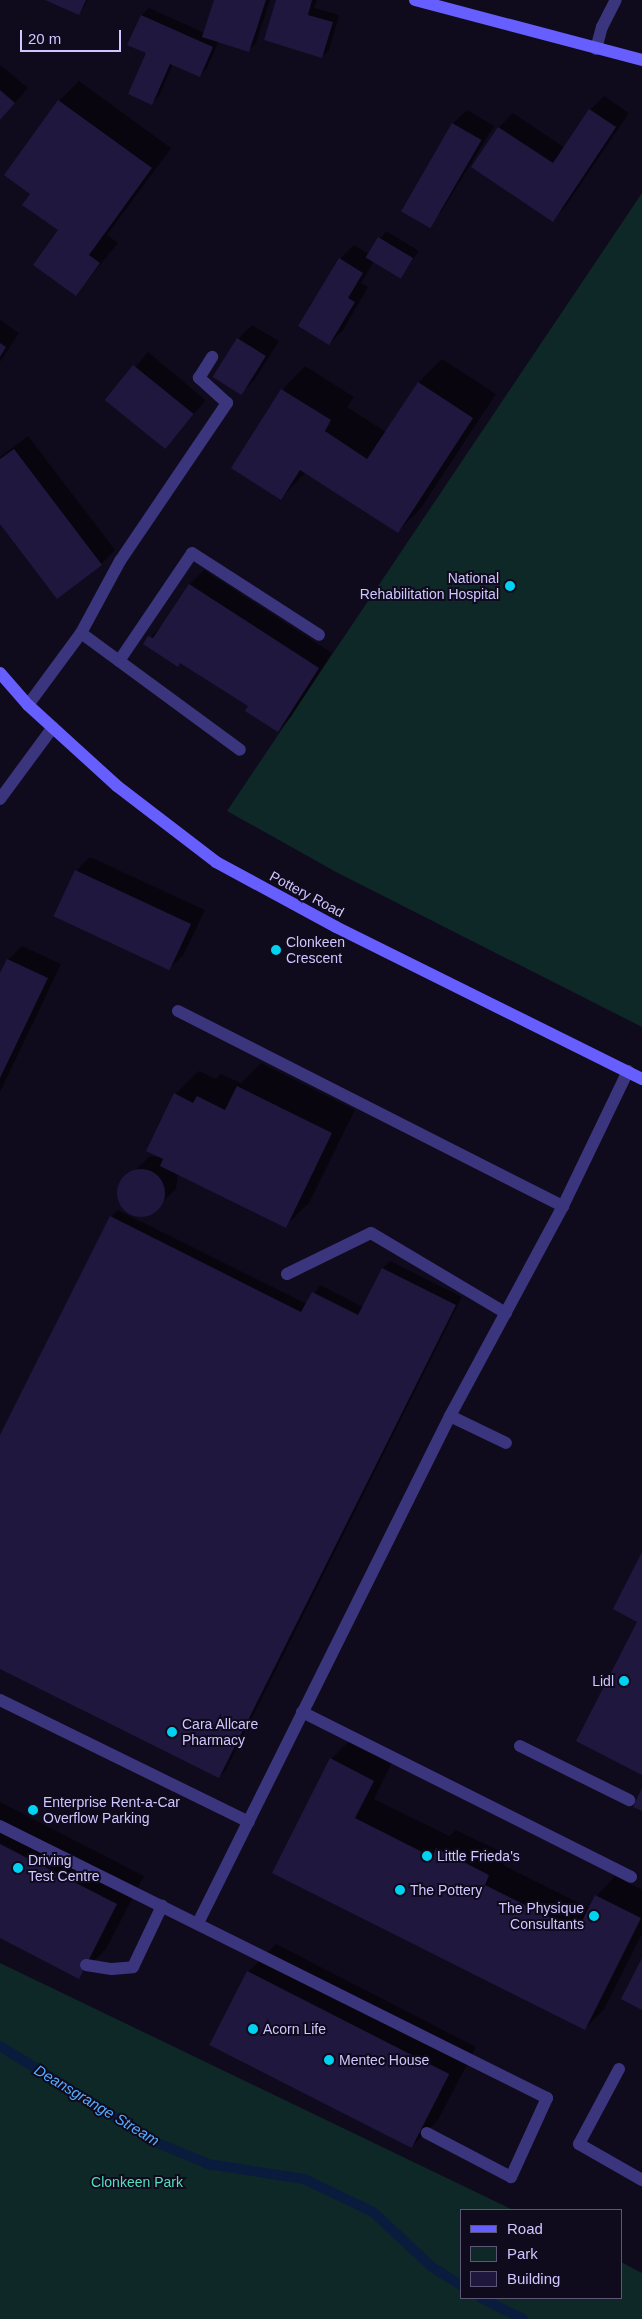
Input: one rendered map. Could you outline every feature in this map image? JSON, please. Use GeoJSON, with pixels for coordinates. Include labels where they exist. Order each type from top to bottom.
{"type":"FeatureCollection","features":[{"type":"Feature","properties":{"kind":"street"},"geometry":{"type":"LineString","coordinates":[[415,0],[642,60]]}},
{"type":"Feature","properties":{"kind":"street"},"geometry":{"type":"LineString","coordinates":[[596,49],[602,27],[616,0]]}},
{"type":"Feature","properties":{"kind":"street"},"geometry":{"type":"LineString","coordinates":[[28,705],[81,633],[120,561],[227,403],[199,378],[212,357]]}},
{"type":"Feature","properties":{"kind":"street"},"geometry":{"type":"LineString","coordinates":[[119,661],[192,553],[319,635]]}},
{"type":"Feature","properties":{"kind":"street"},"geometry":{"type":"LineString","coordinates":[[81,633],[240,750]]}},
{"type":"Feature","properties":{"kind":"street","name":"Pottery Road"},"geometry":{"type":"LineString","coordinates":[[0,673],[28,705],[117,786],[216,862],[336,927],[642,1079]]}},
{"type":"Feature","properties":{"kind":"street"},"geometry":{"type":"LineString","coordinates":[[0,799],[53,726]]}},
{"type":"Feature","properties":{"kind":"street"},"geometry":{"type":"LineString","coordinates":[[178,1010],[563,1206]]}},
{"type":"Feature","properties":{"kind":"street"},"geometry":{"type":"LineString","coordinates":[[198,1923],[450,1416],[563,1206],[628,1071]]}},
{"type":"Feature","properties":{"kind":"street"},"geometry":{"type":"LineString","coordinates":[[287,1274],[371,1234],[506,1313]]}},
{"type":"Feature","properties":{"kind":"street"},"geometry":{"type":"LineString","coordinates":[[450,1416],[506,1443]]}},
{"type":"Feature","properties":{"kind":"street"},"geometry":{"type":"LineString","coordinates":[[0,1700],[249,1822]]}},
{"type":"Feature","properties":{"kind":"street"},"geometry":{"type":"LineString","coordinates":[[302,1712],[631,1877]]}},
{"type":"Feature","properties":{"kind":"street"},"geometry":{"type":"LineString","coordinates":[[520,1746],[629,1800]]}},
{"type":"Feature","properties":{"kind":"street"},"geometry":{"type":"LineString","coordinates":[[0,1826],[546,2098],[511,2177],[427,2133]]}},
{"type":"Feature","properties":{"kind":"street"},"geometry":{"type":"LineString","coordinates":[[86,1965],[112,1969],[133,1966],[162,1906]]}},
{"type":"Feature","properties":{"kind":"street"},"geometry":{"type":"LineString","coordinates":[[618,2069],[579,2144],[642,2180]]}},
{"type":"Feature","properties":{"kind":"green space","name":"National Rehabilitation Hospital"},"geometry":{"type":"Polygon","coordinates":[[[642,193],[642,1027],[336,872],[227,811],[642,193]]]}},
{"type":"Feature","properties":{"kind":"green space","name":"Clonkeen Park"},"geometry":{"type":"Polygon","coordinates":[[[0,1963],[511,2209],[460,2209],[460,2299],[622,2299],[622,2263],[642,2273],[642,2319],[0,2319],[0,1963]]]}},
{"type":"Feature","properties":{"kind":"building"},"geometry":{"type":"Polygon","coordinates":[[[45,0],[86,0],[79,15],[45,0]]]}},
{"type":"Feature","properties":{"kind":"building"},"geometry":{"type":"Polygon","coordinates":[[[214,0],[266,0],[249,52],[202,37],[214,0]]]}},
{"type":"Feature","properties":{"kind":"building"},"geometry":{"type":"Polygon","coordinates":[[[276,0],[312,0],[308,15],[333,22],[322,58],[264,40],[276,0]]]}},
{"type":"Feature","properties":{"kind":"building"},"geometry":{"type":"Polygon","coordinates":[[[141,15],[213,47],[200,77],[170,64],[152,105],[128,94],[146,53],[127,45],[141,15]]]}},
{"type":"Feature","properties":{"kind":"building"},"geometry":{"type":"Polygon","coordinates":[[[0,90],[15,103],[0,120],[0,90]]]}},
{"type":"Feature","properties":{"kind":"building"},"geometry":{"type":"Polygon","coordinates":[[[58,100],[152,168],[89,255],[100,263],[76,296],[33,265],[58,230],[22,205],[30,194],[4,175],[58,100]]]}},
{"type":"Feature","properties":{"kind":"building"},"geometry":{"type":"Polygon","coordinates":[[[589,109],[616,127],[553,222],[471,167],[498,127],[553,163],[589,109]]]}},
{"type":"Feature","properties":{"kind":"building"},"geometry":{"type":"Polygon","coordinates":[[[452,123],[481,140],[430,228],[401,211],[452,123]]]}},
{"type":"Feature","properties":{"kind":"building"},"geometry":{"type":"Polygon","coordinates":[[[378,237],[413,258],[401,279],[366,258],[378,237]]]}},
{"type":"Feature","properties":{"kind":"building"},"geometry":{"type":"Polygon","coordinates":[[[339,258],[363,273],[348,298],[355,302],[329,345],[298,326],[339,258]]]}},
{"type":"Feature","properties":{"kind":"building"},"geometry":{"type":"Polygon","coordinates":[[[237,338],[266,356],[241,395],[213,377],[237,338]]]}},
{"type":"Feature","properties":{"kind":"building"},"geometry":{"type":"Polygon","coordinates":[[[0,343],[6,347],[0,357],[0,343]]]}},
{"type":"Feature","properties":{"kind":"building"},"geometry":{"type":"Polygon","coordinates":[[[133,365],[194,414],[165,449],[105,400],[133,365]]]}},
{"type":"Feature","properties":{"kind":"building"},"geometry":{"type":"Polygon","coordinates":[[[418,382],[473,418],[398,533],[300,470],[281,500],[231,468],[281,389],[331,420],[325,431],[367,459],[418,382]]]}},
{"type":"Feature","properties":{"kind":"building"},"geometry":{"type":"Polygon","coordinates":[[[14,449],[102,565],[57,599],[0,524],[0,459],[14,449]]]}},
{"type":"Feature","properties":{"kind":"building"},"geometry":{"type":"Polygon","coordinates":[[[189,584],[319,668],[278,732],[245,711],[248,706],[180,663],[178,667],[143,644],[148,636],[153,638],[189,584]]]}},
{"type":"Feature","properties":{"kind":"building"},"geometry":{"type":"Polygon","coordinates":[[[75,870],[191,924],[169,970],[53,916],[75,870]]]}},
{"type":"Feature","properties":{"kind":"building"},"geometry":{"type":"Polygon","coordinates":[[[7,959],[48,978],[0,1078],[0,973],[7,959]]]}},
{"type":"Feature","properties":{"kind":"building"},"geometry":{"type":"Polygon","coordinates":[[[237,1086],[332,1133],[286,1228],[160,1166],[163,1159],[146,1151],[174,1093],[193,1103],[197,1096],[225,1110],[237,1086]]]}},
{"type":"Feature","properties":{"kind":"building"},"geometry":{"type":"Polygon","coordinates":[[[141,1169],[150,1171],[158,1176],[163,1184],[165,1193],[163,1202],[158,1210],[150,1215],[141,1217],[132,1215],[124,1210],[119,1202],[117,1193],[119,1184],[124,1176],[132,1171],[141,1169]]]}},
{"type":"Feature","properties":{"kind":"building"},"geometry":{"type":"Polygon","coordinates":[[[110,1216],[301,1312],[312,1292],[358,1315],[382,1268],[456,1305],[219,1778],[0,1669],[0,1435],[110,1216]]]}},
{"type":"Feature","properties":{"kind":"building","name":"Lidl"},"geometry":{"type":"Polygon","coordinates":[[[642,1552],[642,1775],[576,1741],[637,1622],[613,1609],[642,1552]]]}},
{"type":"Feature","properties":{"kind":"building","name":"The Pottery"},"geometry":{"type":"Polygon","coordinates":[[[330,1758],[374,1781],[355,1818],[432,1857],[436,1848],[489,1875],[485,1885],[577,1931],[595,1895],[641,1918],[585,2030],[272,1873],[330,1758]]]}},
{"type":"Feature","properties":{"kind":"building"},"geometry":{"type":"Polygon","coordinates":[[[642,1788],[642,1811],[633,1807],[642,1788]]]}},
{"type":"Feature","properties":{"kind":"building"},"geometry":{"type":"Polygon","coordinates":[[[0,1844],[117,1904],[79,1979],[0,1938],[0,1844]]]}},
{"type":"Feature","properties":{"kind":"building"},"geometry":{"type":"Polygon","coordinates":[[[642,1958],[642,2010],[621,1999],[642,1958]]]}},
{"type":"Feature","properties":{"kind":"building","name":"Mentec House"},"geometry":{"type":"Polygon","coordinates":[[[247,1971],[449,2074],[412,2148],[209,2045],[247,1971]]]}},
{"type":"Feature","properties":{"kind":"waterway","name":"Deansgrange Stream"},"geometry":{"type":"LineString","coordinates":[[0,2046],[153,2141],[208,2164],[304,2179],[373,2212],[432,2267],[460,2284]]}},
{"type":"Feature","properties":{"kind":"waterway","name":"Deansgrange Stream"},"geometry":{"type":"LineString","coordinates":[[483,2299],[523,2319]]}},
{"type":"Feature","properties":{"kind":"place","name":"National Rehabilitation Hospital"},"geometry":{"type":"Point","coordinates":[510,586]}},
{"type":"Feature","properties":{"kind":"place","name":"Clonkeen Crescent"},"geometry":{"type":"Point","coordinates":[276,950]}},
{"type":"Feature","properties":{"kind":"place","name":"Lidl"},"geometry":{"type":"Point","coordinates":[624,1681]}},
{"type":"Feature","properties":{"kind":"place","name":"Cara Allcare Pharmacy"},"geometry":{"type":"Point","coordinates":[172,1732]}},
{"type":"Feature","properties":{"kind":"place","name":"Enterprise Rent-a-Car Overflow Parking"},"geometry":{"type":"Point","coordinates":[33,1810]}},
{"type":"Feature","properties":{"kind":"place","name":"Little Frieda's"},"geometry":{"type":"Point","coordinates":[427,1856]}},
{"type":"Feature","properties":{"kind":"place","name":"Driving Test Centre"},"geometry":{"type":"Point","coordinates":[18,1868]}},
{"type":"Feature","properties":{"kind":"place","name":"The Pottery"},"geometry":{"type":"Point","coordinates":[400,1890]}},
{"type":"Feature","properties":{"kind":"place","name":"The Physique Consultants"},"geometry":{"type":"Point","coordinates":[594,1916]}},
{"type":"Feature","properties":{"kind":"place","name":"Acorn Life"},"geometry":{"type":"Point","coordinates":[253,2029]}},
{"type":"Feature","properties":{"kind":"place","name":"Mentec House"},"geometry":{"type":"Point","coordinates":[329,2060]}}]}
